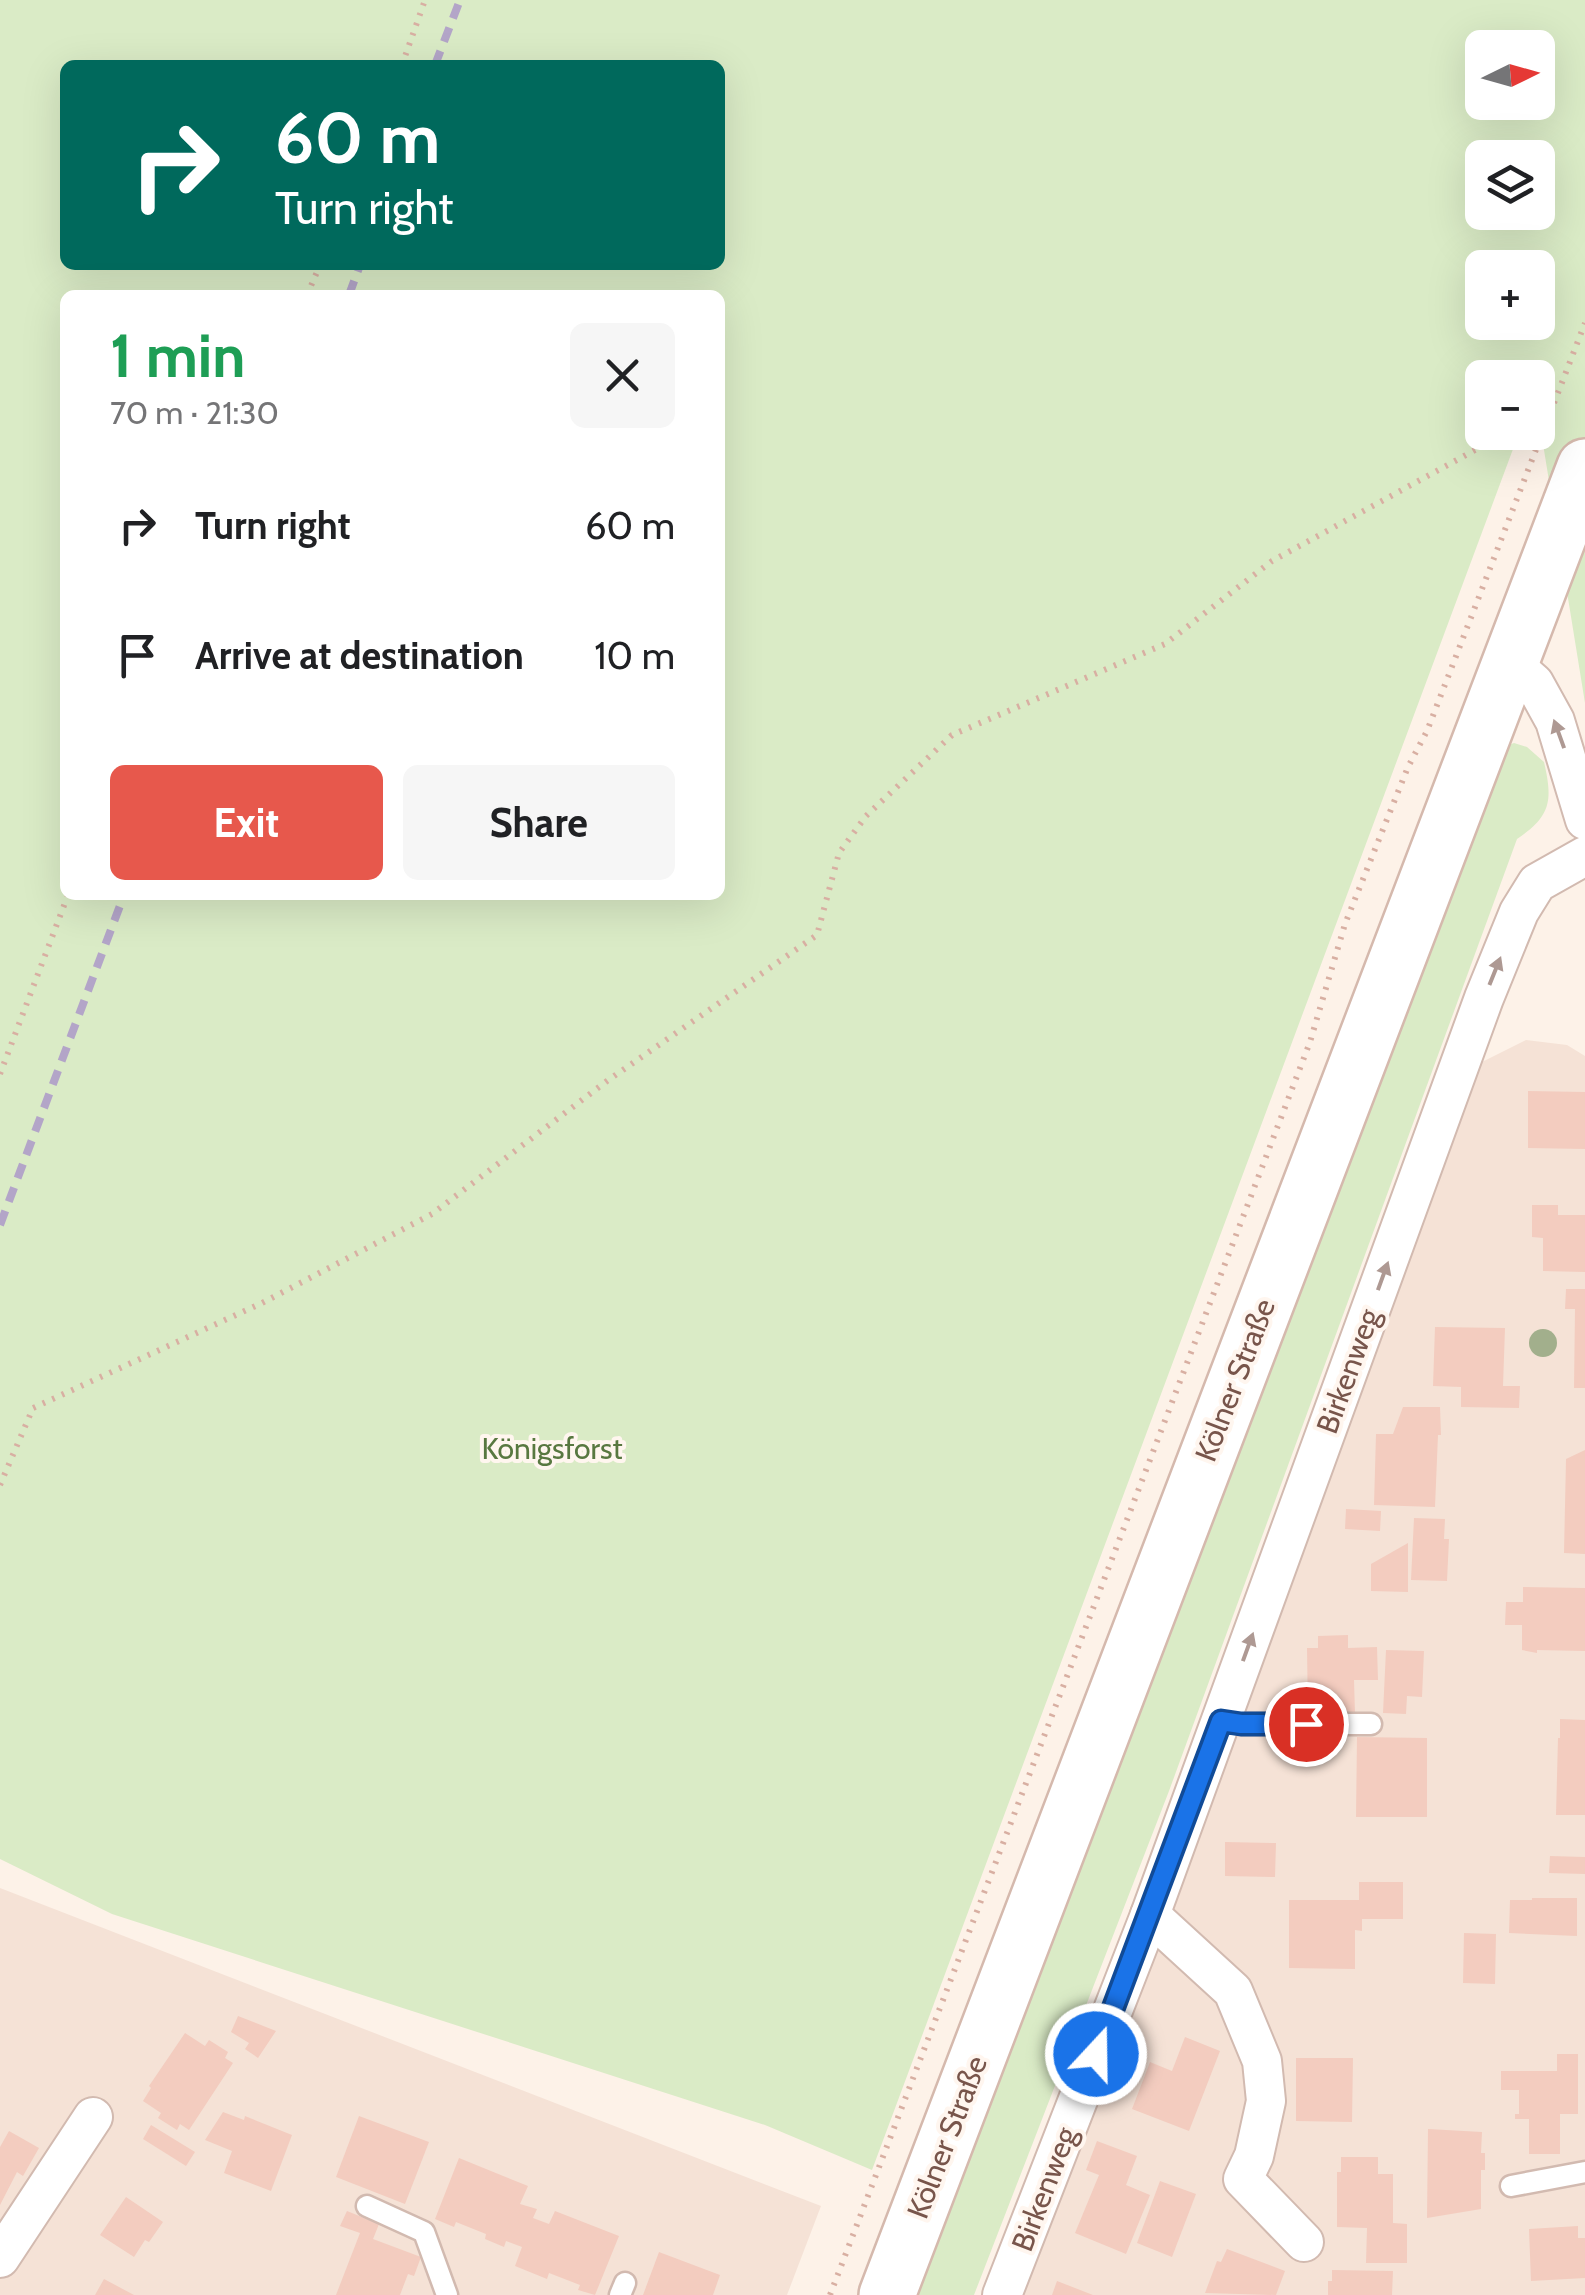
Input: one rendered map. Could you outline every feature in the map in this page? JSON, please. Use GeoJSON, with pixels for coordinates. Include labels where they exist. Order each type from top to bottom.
{"type":"FeatureCollection","features":[{"type":"Feature","properties":{"kind":"main road","name":"Kölner Straße"},"geometry":{"type":"LineString","coordinates":[[887,2295],[1585,467]]}},
{"type":"Feature","properties":{"kind":"street"},"geometry":{"type":"LineString","coordinates":[[1510,662],[1534,683],[1555,721],[1585,820]]}},
{"type":"Feature","properties":{"kind":"street","name":"Birkenweg"},"geometry":{"type":"LineString","coordinates":[[1002,2295],[1150,1916],[1484,998],[1519,912],[1537,883],[1585,856]]}},
{"type":"Feature","properties":{"kind":"street"},"geometry":{"type":"LineString","coordinates":[[1150,1916],[1234,1991],[1262,2061],[1266,2101],[1254,2156],[1244,2179],[1304,2242]]}},
{"type":"Feature","properties":{"kind":"street"},"geometry":{"type":"LineString","coordinates":[[0,2258],[92,2117]]}},
{"type":"Feature","properties":{"kind":"lane"},"geometry":{"type":"LineString","coordinates":[[1221,1721],[1371,1724]]}},
{"type":"Feature","properties":{"kind":"lane"},"geometry":{"type":"LineString","coordinates":[[1511,2186],[1585,2172]]}},
{"type":"Feature","properties":{"kind":"lane"},"geometry":{"type":"LineString","coordinates":[[367,2206],[424,2232],[447,2295]]}},
{"type":"Feature","properties":{"kind":"path"},"geometry":{"type":"LineString","coordinates":[[404,60],[425,0]]}},
{"type":"Feature","properties":{"kind":"path"},"geometry":{"type":"LineString","coordinates":[[1555,401],[1585,323]]}},
{"type":"Feature","properties":{"kind":"path"},"geometry":{"type":"LineString","coordinates":[[0,1485],[33,1408],[262,1302],[432,1214],[607,1081],[817,935],[839,852],[866,816],[952,734],[1165,644],[1272,561],[1475,450]]}},
{"type":"Feature","properties":{"kind":"path"},"geometry":{"type":"LineString","coordinates":[[830,2295],[1304,1060],[1346,924],[1408,766],[1434,715],[1536,450]]}},
{"type":"Feature","properties":{"kind":"path"},"geometry":{"type":"LineString","coordinates":[[0,1074],[66,900]]}},
{"type":"Feature","properties":{"kind":"shaded area"},"geometry":{"type":"Polygon","coordinates":[[[1526,1040],[1567,1045],[1585,1056],[1585,2295],[1022,2295],[1211,1805],[1482,1062],[1526,1040]]]}},
{"type":"Feature","properties":{"kind":"shaded area"},"geometry":{"type":"Polygon","coordinates":[[[0,1888],[821,2206],[787,2295],[0,2295],[0,1888]]]}},
{"type":"Feature","properties":{"kind":"green space","name":"Königsforst"},"geometry":{"type":"Polygon","coordinates":[[[0,0],[1585,0],[1585,703],[1544,450],[1555,450],[1555,360],[1465,360],[1465,450],[1513,450],[872,2170],[765,2125],[112,1914],[0,1859],[0,0]]]}},
{"type":"Feature","properties":{"kind":"green space"},"geometry":{"type":"Polygon","coordinates":[[[1514,743],[1527,747],[1544,762],[1547,806],[1537,823],[1517,839],[1169,1791],[974,2295],[913,2295],[1506,746],[1514,743]]]}},
{"type":"Feature","properties":{"kind":"building"},"geometry":{"type":"Polygon","coordinates":[[[1528,1091],[1585,1092],[1585,1149],[1528,1148],[1528,1091]]]}},
{"type":"Feature","properties":{"kind":"building"},"geometry":{"type":"Polygon","coordinates":[[[1532,1205],[1558,1205],[1558,1215],[1585,1215],[1585,1272],[1543,1271],[1543,1238],[1532,1237],[1532,1205]]]}},
{"type":"Feature","properties":{"kind":"building"},"geometry":{"type":"Polygon","coordinates":[[[1566,1289],[1585,1289],[1585,1388],[1574,1388],[1575,1309],[1565,1309],[1566,1289]]]}},
{"type":"Feature","properties":{"kind":"building"},"geometry":{"type":"Polygon","coordinates":[[[1435,1327],[1505,1328],[1503,1386],[1520,1386],[1519,1408],[1461,1407],[1461,1387],[1433,1386],[1435,1327]]]}},
{"type":"Feature","properties":{"kind":"building"},"geometry":{"type":"Polygon","coordinates":[[[1403,1407],[1440,1407],[1435,1507],[1374,1505],[1376,1434],[1393,1434],[1403,1407]]]}},
{"type":"Feature","properties":{"kind":"building"},"geometry":{"type":"Polygon","coordinates":[[[1585,1450],[1585,1554],[1564,1553],[1566,1459],[1585,1450]]]}},
{"type":"Feature","properties":{"kind":"building"},"geometry":{"type":"Polygon","coordinates":[[[1346,1509],[1381,1511],[1380,1531],[1345,1529],[1346,1509]]]}},
{"type":"Feature","properties":{"kind":"building"},"geometry":{"type":"Polygon","coordinates":[[[1414,1518],[1445,1519],[1444,1539],[1449,1539],[1447,1581],[1411,1580],[1414,1518]]]}},
{"type":"Feature","properties":{"kind":"building"},"geometry":{"type":"Polygon","coordinates":[[[1408,1543],[1408,1592],[1371,1591],[1371,1564],[1408,1543]]]}},
{"type":"Feature","properties":{"kind":"building"},"geometry":{"type":"Polygon","coordinates":[[[1523,1587],[1585,1588],[1585,1651],[1522,1650],[1522,1625],[1505,1625],[1506,1602],[1523,1602],[1523,1587]]]}},
{"type":"Feature","properties":{"kind":"building"},"geometry":{"type":"Polygon","coordinates":[[[1348,1635],[1348,1648],[1377,1647],[1378,1680],[1354,1680],[1355,1713],[1308,1715],[1307,1648],[1318,1648],[1318,1636],[1348,1635]]]}},
{"type":"Feature","properties":{"kind":"building"},"geometry":{"type":"Polygon","coordinates":[[[1386,1650],[1424,1651],[1422,1697],[1407,1696],[1406,1714],[1383,1713],[1386,1650]]]}},
{"type":"Feature","properties":{"kind":"building"},"geometry":{"type":"Polygon","coordinates":[[[1560,1719],[1585,1720],[1585,1815],[1556,1815],[1560,1719]]]}},
{"type":"Feature","properties":{"kind":"building"},"geometry":{"type":"Polygon","coordinates":[[[1357,1737],[1427,1738],[1427,1817],[1356,1817],[1357,1737]]]}},
{"type":"Feature","properties":{"kind":"building"},"geometry":{"type":"Polygon","coordinates":[[[1225,1842],[1276,1843],[1275,1877],[1225,1876],[1225,1842]]]}},
{"type":"Feature","properties":{"kind":"building"},"geometry":{"type":"Polygon","coordinates":[[[1550,1856],[1585,1857],[1585,1874],[1549,1873],[1550,1856]]]}},
{"type":"Feature","properties":{"kind":"building"},"geometry":{"type":"Polygon","coordinates":[[[1359,1882],[1403,1882],[1403,1919],[1362,1919],[1362,1931],[1355,1930],[1355,1969],[1289,1968],[1289,1900],[1359,1900],[1359,1882]]]}},
{"type":"Feature","properties":{"kind":"building"},"geometry":{"type":"Polygon","coordinates":[[[1577,1898],[1577,1936],[1509,1933],[1510,1900],[1577,1898]]]}},
{"type":"Feature","properties":{"kind":"building"},"geometry":{"type":"Polygon","coordinates":[[[1464,1933],[1496,1934],[1495,1984],[1463,1983],[1464,1933]]]}},
{"type":"Feature","properties":{"kind":"building"},"geometry":{"type":"Polygon","coordinates":[[[238,2016],[276,2031],[258,2058],[245,2049],[249,2043],[231,2032],[238,2016]]]}},
{"type":"Feature","properties":{"kind":"building"},"geometry":{"type":"Polygon","coordinates":[[[185,2033],[205,2046],[209,2040],[228,2052],[225,2058],[233,2063],[189,2130],[180,2124],[177,2130],[158,2118],[161,2113],[143,2101],[185,2033]]]}},
{"type":"Feature","properties":{"kind":"building"},"geometry":{"type":"Polygon","coordinates":[[[1185,2037],[1220,2051],[1189,2131],[1132,2109],[1150,2062],[1172,2071],[1185,2037]]]}},
{"type":"Feature","properties":{"kind":"building"},"geometry":{"type":"Polygon","coordinates":[[[1557,2054],[1578,2054],[1578,2114],[1560,2114],[1560,2154],[1529,2154],[1529,2119],[1515,2119],[1515,2114],[1519,2114],[1519,2090],[1501,2090],[1501,2071],[1557,2071],[1557,2054]]]}},
{"type":"Feature","properties":{"kind":"building"},"geometry":{"type":"Polygon","coordinates":[[[1296,2058],[1353,2058],[1352,2122],[1296,2121],[1296,2058]]]}},
{"type":"Feature","properties":{"kind":"building"},"geometry":{"type":"Polygon","coordinates":[[[223,2112],[244,2120],[245,2116],[292,2135],[271,2191],[224,2173],[232,2151],[205,2140],[223,2112]]]}},
{"type":"Feature","properties":{"kind":"building"},"geometry":{"type":"Polygon","coordinates":[[[359,2116],[429,2142],[405,2204],[336,2177],[359,2116]]]}},
{"type":"Feature","properties":{"kind":"building"},"geometry":{"type":"Polygon","coordinates":[[[151,2125],[195,2152],[186,2166],[143,2139],[151,2125]]]}},
{"type":"Feature","properties":{"kind":"building"},"geometry":{"type":"Polygon","coordinates":[[[1428,2129],[1482,2132],[1485,2170],[1481,2170],[1481,2209],[1427,2218],[1428,2129]]]}},
{"type":"Feature","properties":{"kind":"building"},"geometry":{"type":"Polygon","coordinates":[[[9,2131],[39,2148],[23,2176],[17,2172],[0,2205],[0,2147],[9,2131]]]}},
{"type":"Feature","properties":{"kind":"building"},"geometry":{"type":"Polygon","coordinates":[[[1097,2141],[1137,2156],[1126,2185],[1150,2195],[1126,2254],[1075,2233],[1099,2175],[1086,2170],[1097,2141]]]}},
{"type":"Feature","properties":{"kind":"building"},"geometry":{"type":"Polygon","coordinates":[[[1341,2157],[1378,2157],[1378,2174],[1393,2174],[1393,2223],[1407,2224],[1407,2263],[1366,2263],[1367,2228],[1337,2227],[1337,2172],[1341,2172],[1341,2157]]]}},
{"type":"Feature","properties":{"kind":"building"},"geometry":{"type":"Polygon","coordinates":[[[459,2158],[528,2186],[520,2204],[537,2209],[533,2218],[549,2224],[555,2211],[619,2236],[595,2295],[549,2273],[547,2279],[515,2266],[522,2247],[506,2241],[504,2247],[485,2239],[486,2234],[456,2222],[454,2227],[435,2219],[459,2158]]]}},
{"type":"Feature","properties":{"kind":"building"},"geometry":{"type":"Polygon","coordinates":[[[1160,2181],[1196,2194],[1172,2257],[1137,2243],[1160,2181]]]}},
{"type":"Feature","properties":{"kind":"building"},"geometry":{"type":"Polygon","coordinates":[[[126,2197],[163,2222],[134,2257],[100,2235],[126,2197]]]}},
{"type":"Feature","properties":{"kind":"building"},"geometry":{"type":"Polygon","coordinates":[[[347,2211],[379,2224],[373,2239],[421,2257],[414,2276],[408,2274],[400,2295],[336,2295],[360,2233],[340,2226],[347,2211]]]}},
{"type":"Feature","properties":{"kind":"building"},"geometry":{"type":"Polygon","coordinates":[[[1578,2226],[1578,2238],[1585,2238],[1585,2278],[1531,2281],[1529,2229],[1578,2226]]]}},
{"type":"Feature","properties":{"kind":"building"},"geometry":{"type":"Polygon","coordinates":[[[1227,2249],[1285,2271],[1276,2295],[1205,2293],[1217,2261],[1221,2262],[1227,2249]]]}},
{"type":"Feature","properties":{"kind":"building"},"geometry":{"type":"Polygon","coordinates":[[[659,2252],[720,2275],[713,2295],[643,2295],[659,2252]]]}},
{"type":"Feature","properties":{"kind":"building"},"geometry":{"type":"Polygon","coordinates":[[[1332,2270],[1393,2271],[1392,2295],[1328,2295],[1332,2270]]]}},
{"type":"Feature","properties":{"kind":"building"},"geometry":{"type":"Polygon","coordinates":[[[104,2279],[134,2295],[95,2295],[104,2279]]]}},
{"type":"Feature","properties":{"kind":"building"},"geometry":{"type":"Polygon","coordinates":[[[1057,2281],[1093,2295],[1052,2295],[1057,2281]]]}},
{"type":"Feature","properties":{"kind":"railway"},"geometry":{"type":"LineString","coordinates":[[437,60],[460,0]]}},
{"type":"Feature","properties":{"kind":"railway"},"geometry":{"type":"LineString","coordinates":[[351,290],[358,270]]}},
{"type":"Feature","properties":{"kind":"railway"},"geometry":{"type":"LineString","coordinates":[[0,1225],[122,900]]}},
{"type":"Feature","properties":{"kind":"route"},"geometry":{"type":"LineString","coordinates":[[1096,2054],[1221,1721],[1306,1724]]}}]}
